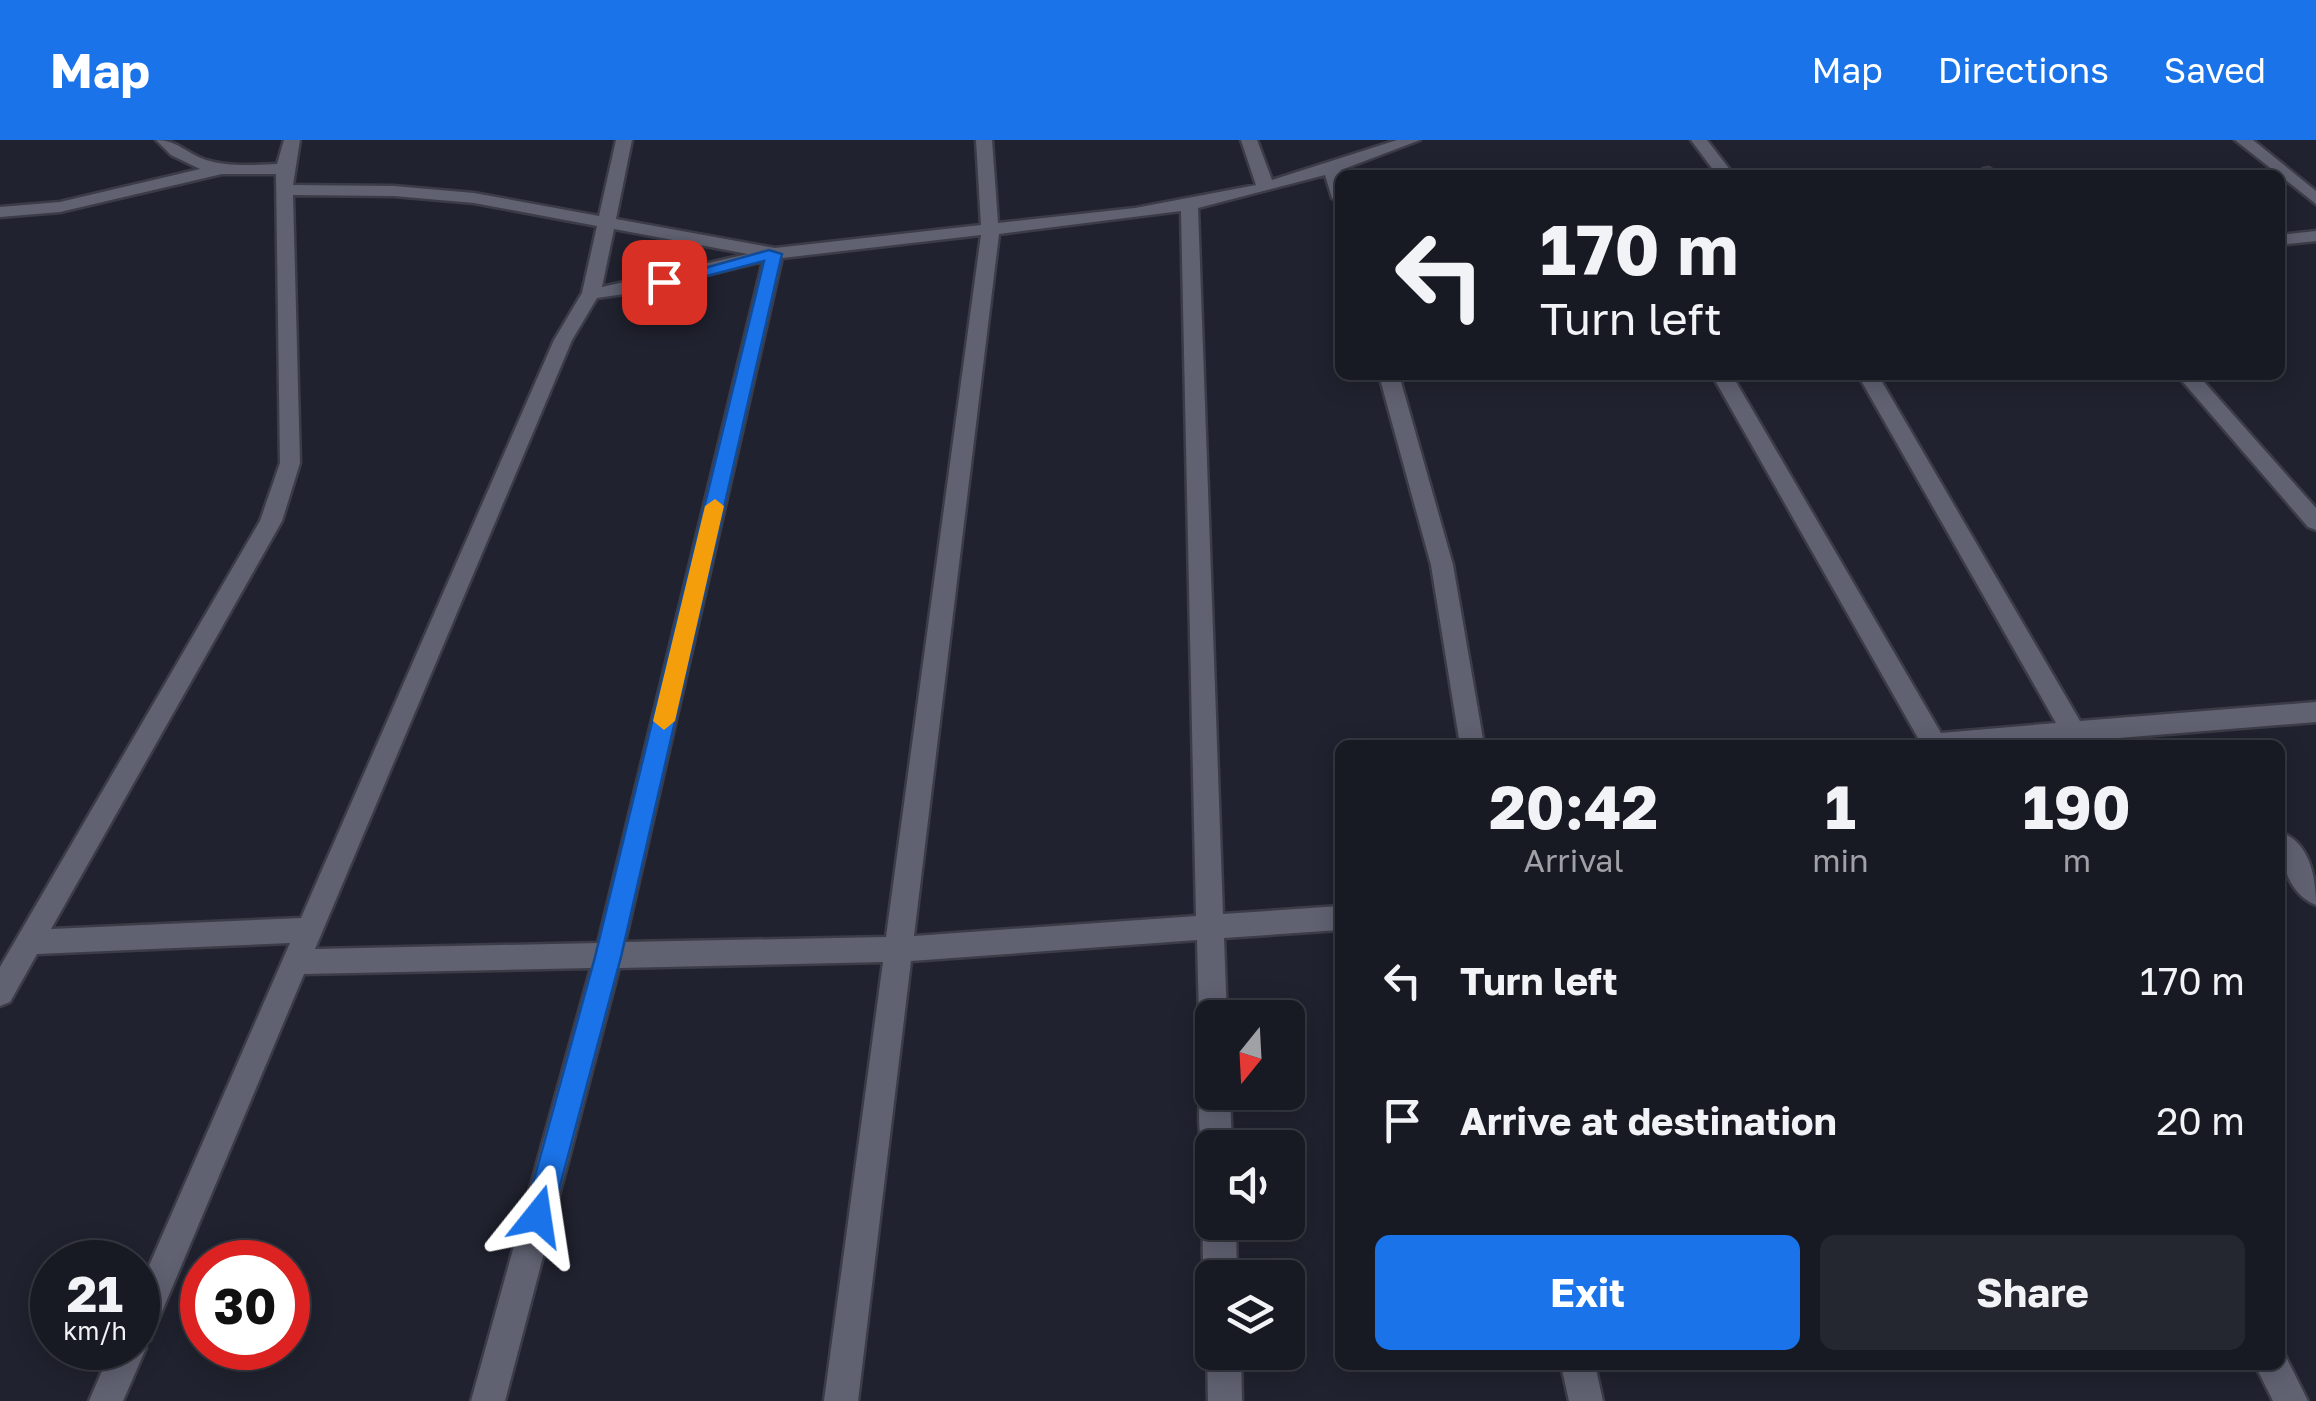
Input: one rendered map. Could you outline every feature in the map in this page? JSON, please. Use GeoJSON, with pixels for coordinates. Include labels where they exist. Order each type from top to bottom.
{"type":"FeatureCollection","features":[{"type":"Feature","properties":{"kind":"street"},"geometry":{"type":"LineString","coordinates":[[164,140],[186,160],[216,170],[474,198],[774,254]]}},
{"type":"Feature","properties":{"kind":"street"},"geometry":{"type":"LineString","coordinates":[[0,993],[272,521],[290,463],[284,179],[292,140]]}},
{"type":"Feature","properties":{"kind":"street"},"geometry":{"type":"LineString","coordinates":[[160,1277],[563,340],[591,293],[624,140]]}},
{"type":"Feature","properties":{"kind":"street"},"geometry":{"type":"LineString","coordinates":[[841,1401],[990,232],[984,140]]}},
{"type":"Feature","properties":{"kind":"street"},"geometry":{"type":"LineString","coordinates":[[1249,140],[1266,186]]}},
{"type":"Feature","properties":{"kind":"street"},"geometry":{"type":"LineString","coordinates":[[591,293],[627,291],[774,254],[990,232],[1189,205],[1332,169],[1412,140]]}},
{"type":"Feature","properties":{"kind":"street"},"geometry":{"type":"LineString","coordinates":[[1699,140],[1722,170]]}},
{"type":"Feature","properties":{"kind":"street"},"geometry":{"type":"LineString","coordinates":[[2243,140],[2280,170]]}},
{"type":"Feature","properties":{"kind":"street"},"geometry":{"type":"LineString","coordinates":[[1332,169],[1335,180]]}},
{"type":"Feature","properties":{"kind":"street"},"geometry":{"type":"LineString","coordinates":[[0,212],[60,207],[216,170]]}},
{"type":"Feature","properties":{"kind":"street"},"geometry":{"type":"LineString","coordinates":[[2285,174],[2316,199]]}},
{"type":"Feature","properties":{"kind":"street"},"geometry":{"type":"LineString","coordinates":[[1189,205],[1212,1000]]}},
{"type":"Feature","properties":{"kind":"street"},"geometry":{"type":"LineString","coordinates":[[2285,239],[2316,236]]}},
{"type":"Feature","properties":{"kind":"street"},"geometry":{"type":"LineString","coordinates":[[488,1401],[608,957],[774,254]]}},
{"type":"Feature","properties":{"kind":"street"},"geometry":{"type":"LineString","coordinates":[[1390,380],[1442,565],[1471,740]]}},
{"type":"Feature","properties":{"kind":"street"},"geometry":{"type":"LineString","coordinates":[[1725,380],[1932,740]]}},
{"type":"Feature","properties":{"kind":"street"},"geometry":{"type":"LineString","coordinates":[[1871,380],[2073,732]]}},
{"type":"Feature","properties":{"kind":"street"},"geometry":{"type":"LineString","coordinates":[[2191,380],[2316,522]]}},
{"type":"Feature","properties":{"kind":"street"},"geometry":{"type":"LineString","coordinates":[[1980,740],[2316,712]]}},
{"type":"Feature","properties":{"kind":"street"},"geometry":{"type":"LineString","coordinates":[[2192,722],[2205,740]]}},
{"type":"Feature","properties":{"kind":"street"},"geometry":{"type":"LineString","coordinates":[[2285,850],[2316,893]]}},
{"type":"Feature","properties":{"kind":"street"},"geometry":{"type":"LineString","coordinates":[[295,962],[900,949],[1335,918]]}},
{"type":"Feature","properties":{"kind":"street"},"geometry":{"type":"LineString","coordinates":[[29,942],[309,930]]}},
{"type":"Feature","properties":{"kind":"street"},"geometry":{"type":"LineString","coordinates":[[106,1401],[119,1370]]}},
{"type":"Feature","properties":{"kind":"street"},"geometry":{"type":"LineString","coordinates":[[1224,1370],[1225,1401]]}},
{"type":"Feature","properties":{"kind":"street"},"geometry":{"type":"LineString","coordinates":[[1579,1370],[1586,1401]]}},
{"type":"Feature","properties":{"kind":"street"},"geometry":{"type":"LineString","coordinates":[[2275,1370],[2291,1401]]}},
{"type":"Feature","properties":{"kind":"slow traffic"},"geometry":{"type":"LineString","coordinates":[[664,721],[715,506]]}},
{"type":"Feature","properties":{"kind":"route"},"geometry":{"type":"LineString","coordinates":[[538,1216],[608,957],[774,254],[664,282]]}}]}
